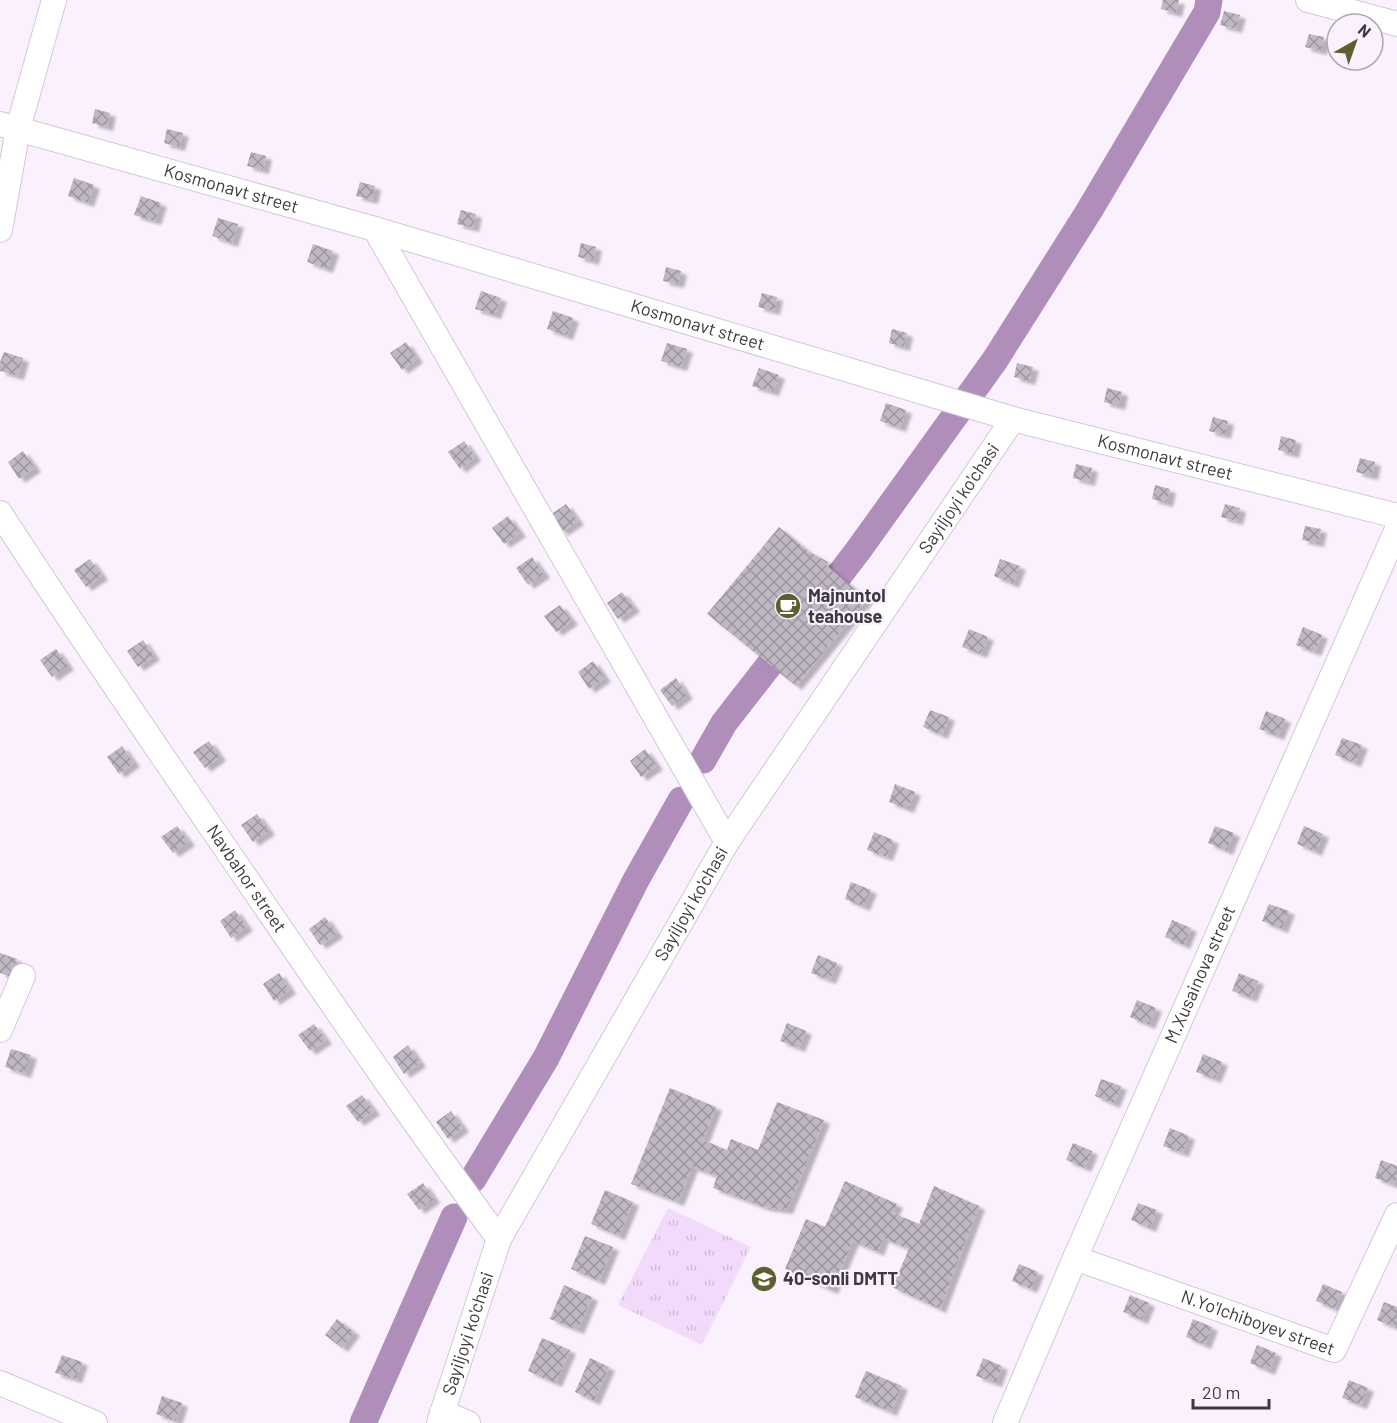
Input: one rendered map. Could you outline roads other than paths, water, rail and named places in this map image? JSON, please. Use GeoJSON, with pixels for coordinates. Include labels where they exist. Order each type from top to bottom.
{"type":"FeatureCollection","features":[{"type":"Feature","properties":{"kind":"street"},"geometry":{"type":"LineString","coordinates":[[0,230],[9,126],[54,0]]}},
{"type":"Feature","properties":{"kind":"street"},"geometry":{"type":"LineString","coordinates":[[1308,0],[1397,24]]}},
{"type":"Feature","properties":{"kind":"street","name":"Kosmonavt street"},"geometry":{"type":"LineString","coordinates":[[9,126],[375,229],[1012,418],[1397,516]]}},
{"type":"Feature","properties":{"kind":"street"},"geometry":{"type":"LineString","coordinates":[[375,229],[727,842]]}},
{"type":"Feature","properties":{"kind":"street","name":"Sayiljoyi ko'chasi"},"geometry":{"type":"LineString","coordinates":[[441,1418],[499,1239],[727,842],[1012,418]]}},
{"type":"Feature","properties":{"kind":"street","name":"Navbahor street"},"geometry":{"type":"LineString","coordinates":[[0,513],[283,933],[435,1153],[499,1239]]}},
{"type":"Feature","properties":{"kind":"street","name":"M.Xusainova street"},"geometry":{"type":"LineString","coordinates":[[1005,1423],[1075,1258],[1397,529]]}},
{"type":"Feature","properties":{"kind":"street"},"geometry":{"type":"LineString","coordinates":[[0,1030],[23,976]]}},
{"type":"Feature","properties":{"kind":"street","name":"N.Yo'lchiboyev street"},"geometry":{"type":"LineString","coordinates":[[1075,1258],[1334,1350],[1397,1215]]}},
{"type":"Feature","properties":{"kind":"street"},"geometry":{"type":"LineString","coordinates":[[0,1383],[95,1423]]}},
{"type":"Feature","properties":{"kind":"street"},"geometry":{"type":"LineString","coordinates":[[441,1418],[468,1423]]}},
{"type":"Feature","properties":{"kind":"waterway"},"geometry":{"type":"LineString","coordinates":[[817,604],[995,360],[1089,211],[1207,12],[1209,0]]}},
{"type":"Feature","properties":{"kind":"waterway"},"geometry":{"type":"LineString","coordinates":[[703,760],[724,723],[791,637]]}},
{"type":"Feature","properties":{"kind":"waterway"},"geometry":{"type":"LineString","coordinates":[[473,1179],[546,1058],[636,880],[681,800]]}},
{"type":"Feature","properties":{"kind":"waterway"},"geometry":{"type":"LineString","coordinates":[[363,1423],[454,1217]]}},
{"type":"Feature","properties":{"kind":"place","name":"Majnuntol teahouse"},"geometry":{"type":"Point","coordinates":[788,606]}},
{"type":"Feature","properties":{"kind":"place","name":"40-sonli DMTT"},"geometry":{"type":"Point","coordinates":[764,1279]}}]}
